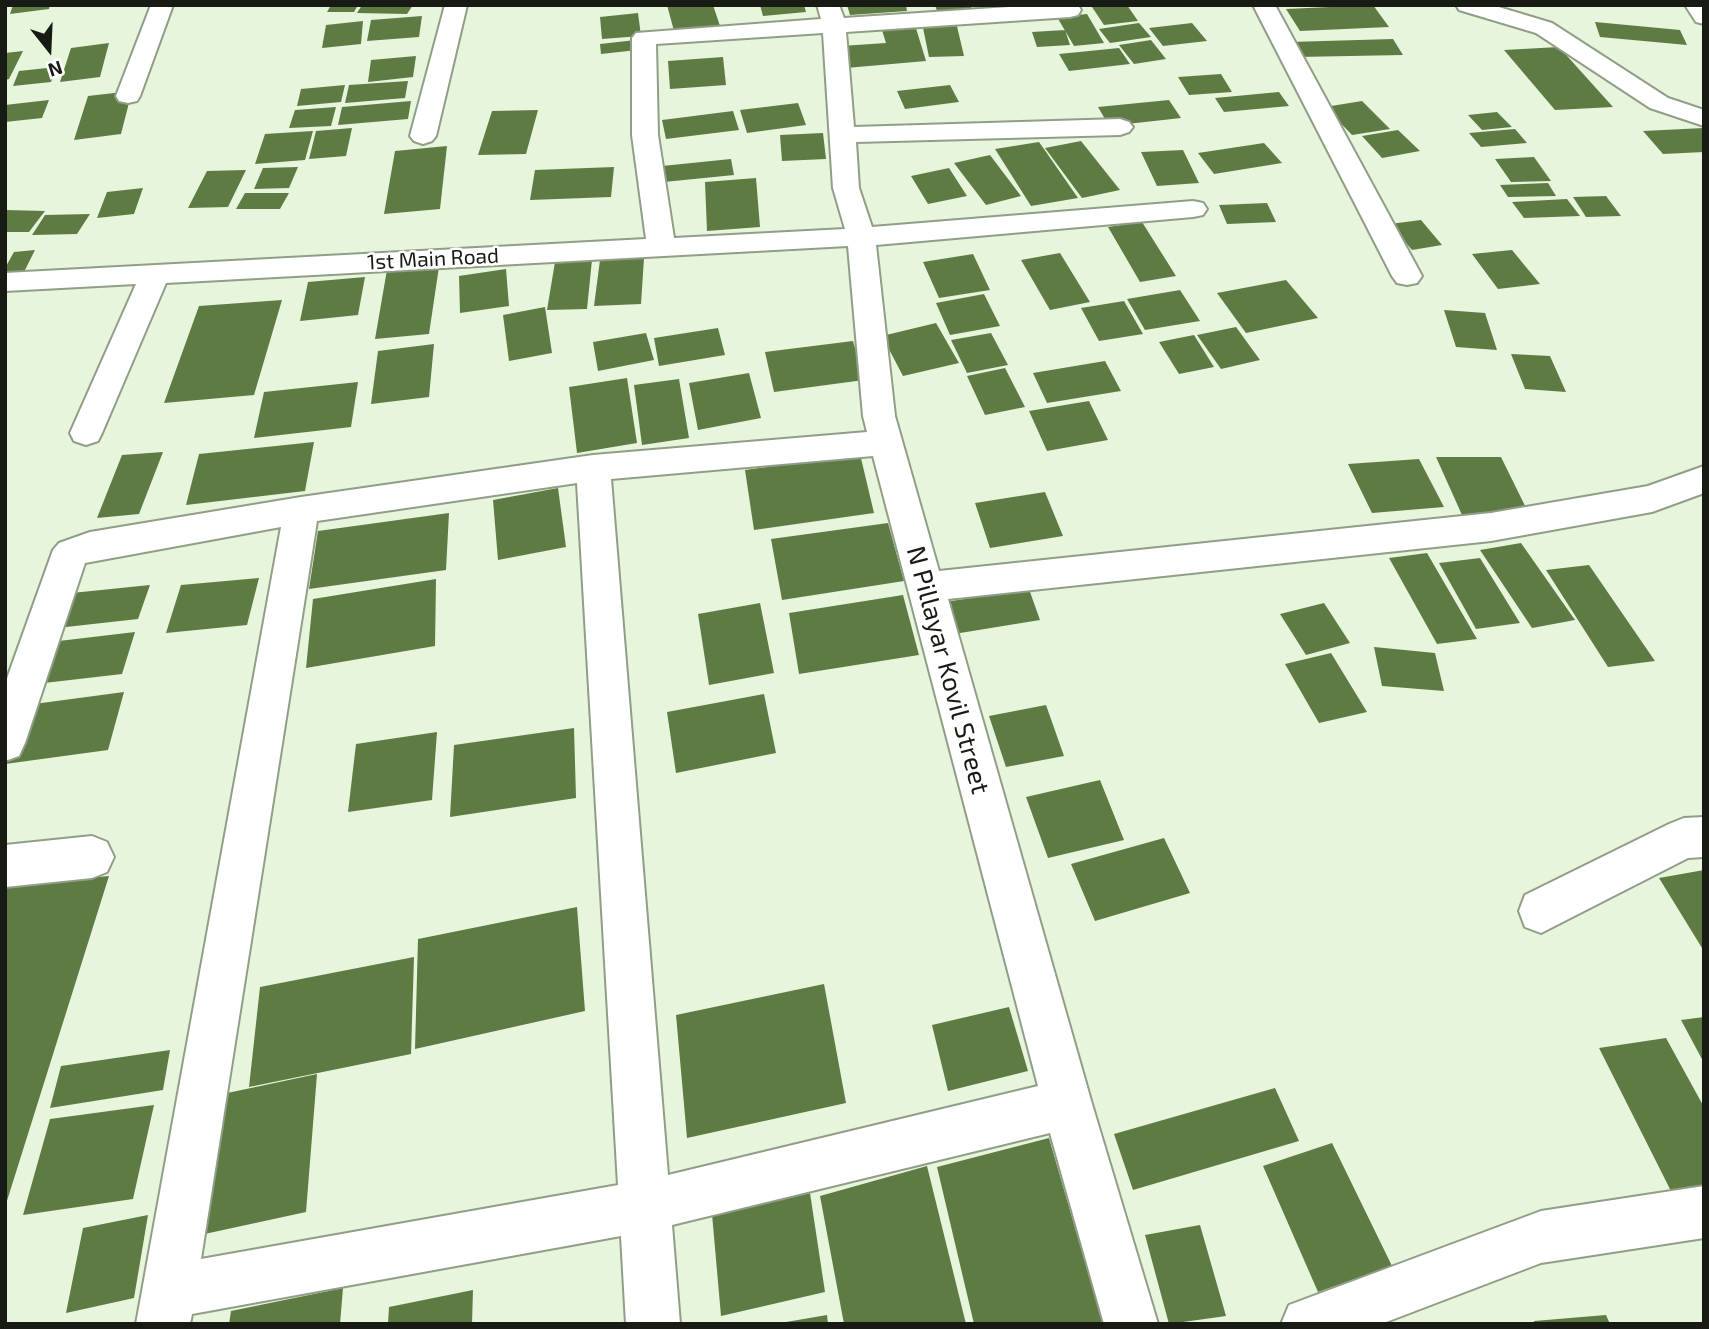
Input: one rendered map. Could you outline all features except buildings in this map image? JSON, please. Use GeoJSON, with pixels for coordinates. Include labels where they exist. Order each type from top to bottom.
{"type":"FeatureCollection","features":[{"type":"Feature","properties":{"kind":"street"},"geometry":{"type":"LineString","coordinates":[[128,96],[162,5]]}},
{"type":"Feature","properties":{"kind":"street"},"geometry":{"type":"LineString","coordinates":[[423,136],[456,5]]}},
{"type":"Feature","properties":{"kind":"street"},"geometry":{"type":"LineString","coordinates":[[1264,5],[1407,276]]}},
{"type":"Feature","properties":{"kind":"street"},"geometry":{"type":"LineString","coordinates":[[1467,5],[1544,28],[1659,103],[1704,118]]}},
{"type":"Feature","properties":{"kind":"street"},"geometry":{"type":"LineString","coordinates":[[1696,5],[1704,16]]}},
{"type":"Feature","properties":{"kind":"street"},"geometry":{"type":"LineString","coordinates":[[661,247],[645,135],[644,38],[831,14],[1070,10]]}},
{"type":"Feature","properties":{"kind":"street","name":"N Pillayar Kovil Street"},"geometry":{"type":"LineString","coordinates":[[831,14],[846,188],[861,236],[878,416],[1067,1104],[1131,1324]]}},
{"type":"Feature","properties":{"kind":"street"},"geometry":{"type":"LineString","coordinates":[[842,135],[1120,127]]}},
{"type":"Feature","properties":{"kind":"street","name":"1st Main Road"},"geometry":{"type":"LineString","coordinates":[[5,282],[861,236],[1193,209]]}},
{"type":"Feature","properties":{"kind":"street"},"geometry":{"type":"LineString","coordinates":[[86,433],[155,274]]}},
{"type":"Feature","properties":{"kind":"street"},"geometry":{"type":"LineString","coordinates":[[5,743],[66,560],[72,553],[90,546],[302,510],[593,467],[886,443]]}},
{"type":"Feature","properties":{"kind":"street"},"geometry":{"type":"LineString","coordinates":[[593,467],[653,1324]]}},
{"type":"Feature","properties":{"kind":"street"},"geometry":{"type":"LineString","coordinates":[[925,587],[1490,527],[1652,499],[1704,479]]}},
{"type":"Feature","properties":{"kind":"street"},"geometry":{"type":"LineString","coordinates":[[302,510],[166,1307],[646,1206],[1067,1104]]}},
{"type":"Feature","properties":{"kind":"street"},"geometry":{"type":"LineString","coordinates":[[1541,911],[1684,838],[1704,837]]}},
{"type":"Feature","properties":{"kind":"street"},"geometry":{"type":"LineString","coordinates":[[5,866],[92,857]]}},
{"type":"Feature","properties":{"kind":"street"},"geometry":{"type":"LineString","coordinates":[[1308,1324],[1541,1237],[1704,1212]]}}]}
